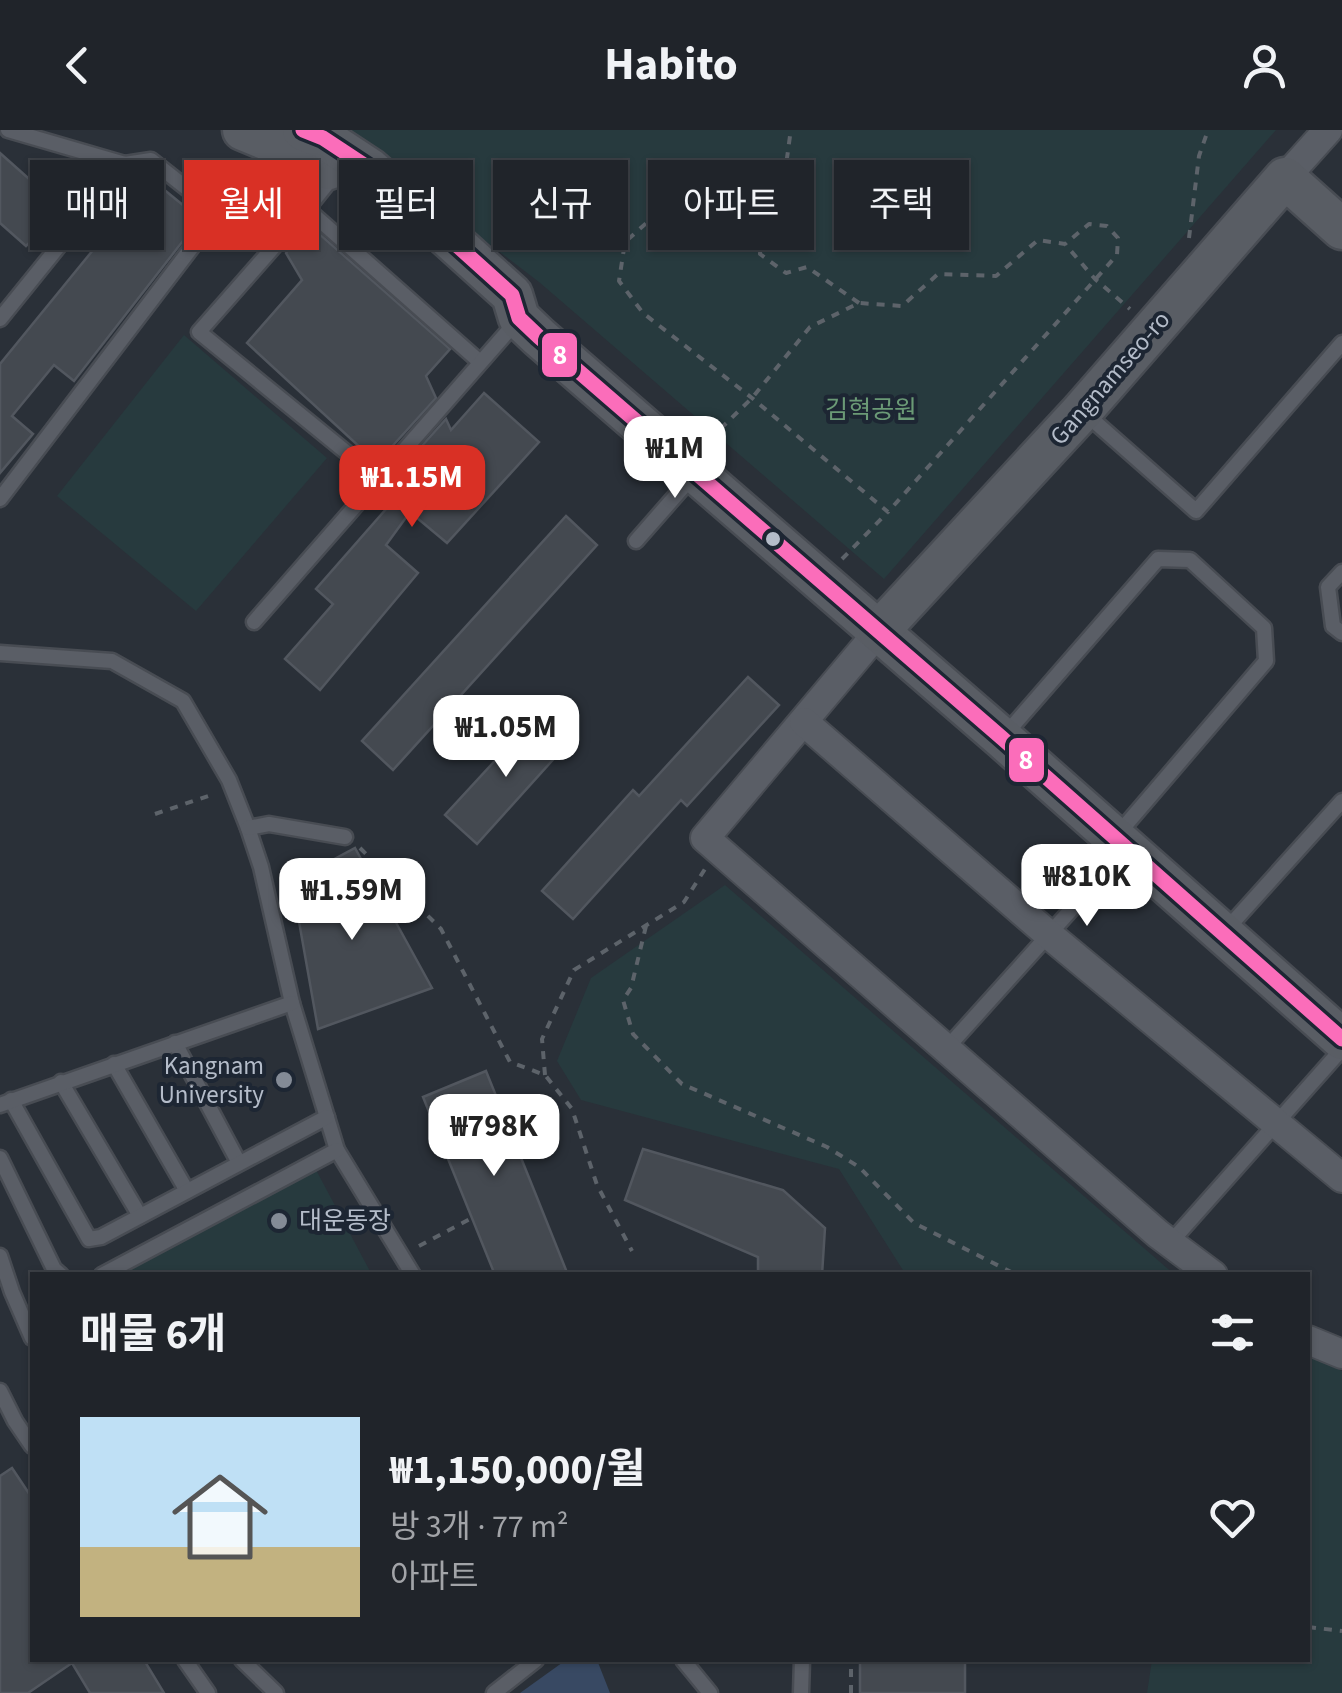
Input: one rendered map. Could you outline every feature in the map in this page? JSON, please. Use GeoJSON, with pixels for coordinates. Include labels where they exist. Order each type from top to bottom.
{"type":"FeatureCollection","features":[{"type":"Feature","properties":{"kind":"street"},"geometry":{"type":"LineString","coordinates":[[243,130],[312,158],[339,163]]}},
{"type":"Feature","properties":{"kind":"street"},"geometry":{"type":"LineString","coordinates":[[304,130],[339,161]]}},
{"type":"Feature","properties":{"kind":"street"},"geometry":{"type":"LineString","coordinates":[[1328,130],[1285,178],[1342,230]]}},
{"type":"Feature","properties":{"kind":"street","name":"Gangnamseo-ro"},"geometry":{"type":"LineString","coordinates":[[880,631],[1082,411],[1285,178]]}},
{"type":"Feature","properties":{"kind":"street"},"geometry":{"type":"LineString","coordinates":[[433,250],[498,312],[519,318],[702,457],[880,631],[1342,1039]]}},
{"type":"Feature","properties":{"kind":"street"},"geometry":{"type":"LineString","coordinates":[[880,631],[705,838],[1170,1243],[1209,1272]]}},
{"type":"Feature","properties":{"kind":"street"},"geometry":{"type":"LineString","coordinates":[[804,722],[1048,934],[1342,1178]]}},
{"type":"Feature","properties":{"kind":"street"},"geometry":{"type":"LineString","coordinates":[[1310,1341],[1342,1354]]}},
{"type":"Feature","properties":{"kind":"lane"},"geometry":{"type":"LineString","coordinates":[[8,130],[111,160]]}},
{"type":"Feature","properties":{"kind":"lane"},"geometry":{"type":"LineString","coordinates":[[319,193],[339,169]]}},
{"type":"Feature","properties":{"kind":"lane"},"geometry":{"type":"LineString","coordinates":[[0,499],[218,213],[164,170]]}},
{"type":"Feature","properties":{"kind":"lane"},"geometry":{"type":"LineString","coordinates":[[319,219],[480,362]]}},
{"type":"Feature","properties":{"kind":"lane"},"geometry":{"type":"LineString","coordinates":[[0,318],[55,250]]}},
{"type":"Feature","properties":{"kind":"lane"},"geometry":{"type":"LineString","coordinates":[[270,250],[199,332],[379,479]]}},
{"type":"Feature","properties":{"kind":"lane"},"geometry":{"type":"LineString","coordinates":[[254,622],[519,318]]}},
{"type":"Feature","properties":{"kind":"lane"},"geometry":{"type":"LineString","coordinates":[[1082,411],[1196,511],[1342,343]]}},
{"type":"Feature","properties":{"kind":"lane"},"geometry":{"type":"LineString","coordinates":[[636,541],[702,457]]}},
{"type":"Feature","properties":{"kind":"lane"},"geometry":{"type":"LineString","coordinates":[[946,1049],[1048,934],[1266,661],[1264,628],[1190,560],[1158,559],[1002,738]]}},
{"type":"Feature","properties":{"kind":"lane"},"geometry":{"type":"LineString","coordinates":[[1342,572],[1328,588],[1333,626],[1342,633]]}},
{"type":"Feature","properties":{"kind":"lane"},"geometry":{"type":"LineString","coordinates":[[0,653],[112,661],[183,701],[232,788],[248,828],[261,867],[292,1003],[337,1150],[411,1272]]}},
{"type":"Feature","properties":{"kind":"lane"},"geometry":{"type":"LineString","coordinates":[[1223,934],[1342,801]]}},
{"type":"Feature","properties":{"kind":"lane"},"geometry":{"type":"LineString","coordinates":[[248,828],[269,824],[345,837]]}},
{"type":"Feature","properties":{"kind":"lane"},"geometry":{"type":"LineString","coordinates":[[292,1003],[5,1103],[89,1239],[101,1237],[328,1117]]}},
{"type":"Feature","properties":{"kind":"lane"},"geometry":{"type":"LineString","coordinates":[[175,1043],[239,1163]]}},
{"type":"Feature","properties":{"kind":"lane"},"geometry":{"type":"LineString","coordinates":[[1170,1243],[1342,1049]]}},
{"type":"Feature","properties":{"kind":"lane"},"geometry":{"type":"LineString","coordinates":[[114,1064],[186,1191]]}},
{"type":"Feature","properties":{"kind":"lane"},"geometry":{"type":"LineString","coordinates":[[60,1082],[140,1216]]}},
{"type":"Feature","properties":{"kind":"lane"},"geometry":{"type":"LineString","coordinates":[[108,1272],[337,1150]]}},
{"type":"Feature","properties":{"kind":"lane"},"geometry":{"type":"LineString","coordinates":[[0,1158],[58,1272]]}},
{"type":"Feature","properties":{"kind":"lane"},"geometry":{"type":"LineString","coordinates":[[0,1256],[30,1333]]}},
{"type":"Feature","properties":{"kind":"lane"},"geometry":{"type":"LineString","coordinates":[[0,1391],[30,1443]]}},
{"type":"Feature","properties":{"kind":"lane"},"geometry":{"type":"LineString","coordinates":[[185,1662],[208,1693]]}},
{"type":"Feature","properties":{"kind":"lane"},"geometry":{"type":"LineString","coordinates":[[244,1662],[276,1693]]}},
{"type":"Feature","properties":{"kind":"lane"},"geometry":{"type":"LineString","coordinates":[[494,1693],[534,1662]]}},
{"type":"Feature","properties":{"kind":"lane"},"geometry":{"type":"LineString","coordinates":[[685,1662],[710,1693]]}},
{"type":"Feature","properties":{"kind":"lane"},"geometry":{"type":"LineString","coordinates":[[801,1693],[802,1662]]}},
{"type":"Feature","properties":{"kind":"path"},"geometry":{"type":"LineString","coordinates":[[787,160],[788,130]]}},
{"type":"Feature","properties":{"kind":"path"},"geometry":{"type":"LineString","coordinates":[[1188,250],[1200,156],[1208,130]]}},
{"type":"Feature","properties":{"kind":"path"},"geometry":{"type":"LineString","coordinates":[[648,222],[625,242],[619,281],[643,313],[888,512]]}},
{"type":"Feature","properties":{"kind":"path"},"geometry":{"type":"LineString","coordinates":[[842,559],[1116,255],[1118,238],[1107,226],[1089,224],[1065,244]]}},
{"type":"Feature","properties":{"kind":"path"},"geometry":{"type":"LineString","coordinates":[[760,250],[760,254],[786,273],[807,267],[860,302],[902,306],[938,274],[996,276],[1038,240],[1065,244],[1095,278],[1134,312]]}},
{"type":"Feature","properties":{"kind":"path"},"geometry":{"type":"LineString","coordinates":[[702,457],[810,326],[860,302]]}},
{"type":"Feature","properties":{"kind":"path"},"geometry":{"type":"LineString","coordinates":[[155,814],[232,788]]}},
{"type":"Feature","properties":{"kind":"path"},"geometry":{"type":"LineString","coordinates":[[345,837],[441,929],[510,1062],[545,1075],[572,1108],[598,1186],[632,1252]]}},
{"type":"Feature","properties":{"kind":"path"},"geometry":{"type":"LineString","coordinates":[[545,1075],[542,1039],[574,970],[684,902],[717,849]]}},
{"type":"Feature","properties":{"kind":"path"},"geometry":{"type":"LineString","coordinates":[[646,926],[631,988],[623,1000],[632,1034],[682,1084],[826,1146],[859,1167],[914,1224],[1011,1272]]}},
{"type":"Feature","properties":{"kind":"path"},"geometry":{"type":"LineString","coordinates":[[401,1256],[472,1218]]}},
{"type":"Feature","properties":{"kind":"path"},"geometry":{"type":"LineString","coordinates":[[1310,1627],[1342,1631]]}},
{"type":"Feature","properties":{"kind":"path"},"geometry":{"type":"LineString","coordinates":[[851,1662],[851,1693]]}},
{"type":"Feature","properties":{"kind":"green space","name":"김혁공원"},"geometry":{"type":"Polygon","coordinates":[[[340,130],[1276,130],[884,579],[497,250],[628,250],[628,160],[493,160],[493,247],[473,232],[473,160],[379,160],[340,130]]]}},
{"type":"Feature","properties":{"kind":"green space"},"geometry":{"type":"Polygon","coordinates":[[[184,335],[327,458],[196,611],[57,496],[184,335]]]}},
{"type":"Feature","properties":{"kind":"green space"},"geometry":{"type":"Polygon","coordinates":[[[725,885],[1172,1272],[904,1272],[839,1169],[581,1100],[557,1061],[591,978],[725,885]]]}},
{"type":"Feature","properties":{"kind":"green space","name":"대운동장"},"geometry":{"type":"Polygon","coordinates":[[[315,1168],[370,1272],[120,1272],[315,1168]]]}},
{"type":"Feature","properties":{"kind":"green space"},"geometry":{"type":"Polygon","coordinates":[[[1310,1356],[1342,1371],[1342,1693],[1147,1693],[1152,1662],[1310,1662],[1310,1356]]]}},
{"type":"Feature","properties":{"kind":"water"},"geometry":{"type":"Polygon","coordinates":[[[563,1662],[598,1662],[610,1693],[520,1693],[563,1662]]]}},
{"type":"Feature","properties":{"kind":"building"},"geometry":{"type":"Polygon","coordinates":[[[0,153],[30,180],[30,242],[26,246],[0,223],[0,153]]]}},
{"type":"Feature","properties":{"kind":"building"},"geometry":{"type":"Polygon","coordinates":[[[164,190],[184,206],[184,240],[74,381],[54,365],[12,416],[33,434],[0,473],[0,364],[93,250],[164,250],[164,190]]]}},
{"type":"Feature","properties":{"kind":"building"},"geometry":{"type":"Polygon","coordinates":[[[319,234],[450,349],[426,376],[436,398],[377,463],[247,343],[302,280],[286,253],[319,250],[319,234]]]}},
{"type":"Feature","properties":{"kind":"building"},"geometry":{"type":"Polygon","coordinates":[[[484,393],[539,442],[447,543],[410,512],[386,545],[418,573],[320,690],[285,659],[333,604],[316,589],[422,468],[411,458],[446,419],[451,430],[484,393]]]}},
{"type":"Feature","properties":{"kind":"building"},"geometry":{"type":"Polygon","coordinates":[[[566,516],[597,545],[393,770],[362,741],[566,516]]]}},
{"type":"Feature","properties":{"kind":"building"},"geometry":{"type":"Polygon","coordinates":[[[748,677],[779,705],[687,806],[681,800],[573,919],[542,891],[633,790],[639,796],[748,677]]]}},
{"type":"Feature","properties":{"kind":"building"},"geometry":{"type":"Polygon","coordinates":[[[537,715],[568,743],[477,844],[445,815],[537,715]]]}},
{"type":"Feature","properties":{"kind":"building"},"geometry":{"type":"Polygon","coordinates":[[[355,848],[432,988],[318,1029],[292,882],[355,848]]]}},
{"type":"Feature","properties":{"kind":"building"},"geometry":{"type":"Polygon","coordinates":[[[486,1071],[567,1272],[494,1272],[423,1097],[486,1071]]]}},
{"type":"Feature","properties":{"kind":"building"},"geometry":{"type":"Polygon","coordinates":[[[643,1149],[783,1190],[825,1228],[822,1272],[758,1272],[758,1257],[625,1200],[643,1149]]]}},
{"type":"Feature","properties":{"kind":"building"},"geometry":{"type":"Polygon","coordinates":[[[12,1468],[30,1495],[30,1662],[145,1662],[164,1693],[90,1693],[72,1663],[28,1693],[0,1693],[0,1476],[12,1468]]]}},
{"type":"Feature","properties":{"kind":"building"},"geometry":{"type":"Polygon","coordinates":[[[860,1662],[965,1662],[965,1693],[860,1693],[860,1662]]]}},
{"type":"Feature","properties":{"kind":"transit line","name":"8"},"geometry":{"type":"LineString","coordinates":[[303,130],[323,138],[370,169],[430,221],[512,295],[519,318],[539,337],[1342,1039]]}},
{"type":"Feature","properties":{"kind":"place","name":"Kangnam University"},"geometry":{"type":"Point","coordinates":[284,1080]}},
{"type":"Feature","properties":{"kind":"place","name":"대운동장"},"geometry":{"type":"Point","coordinates":[279,1221]}}]}
